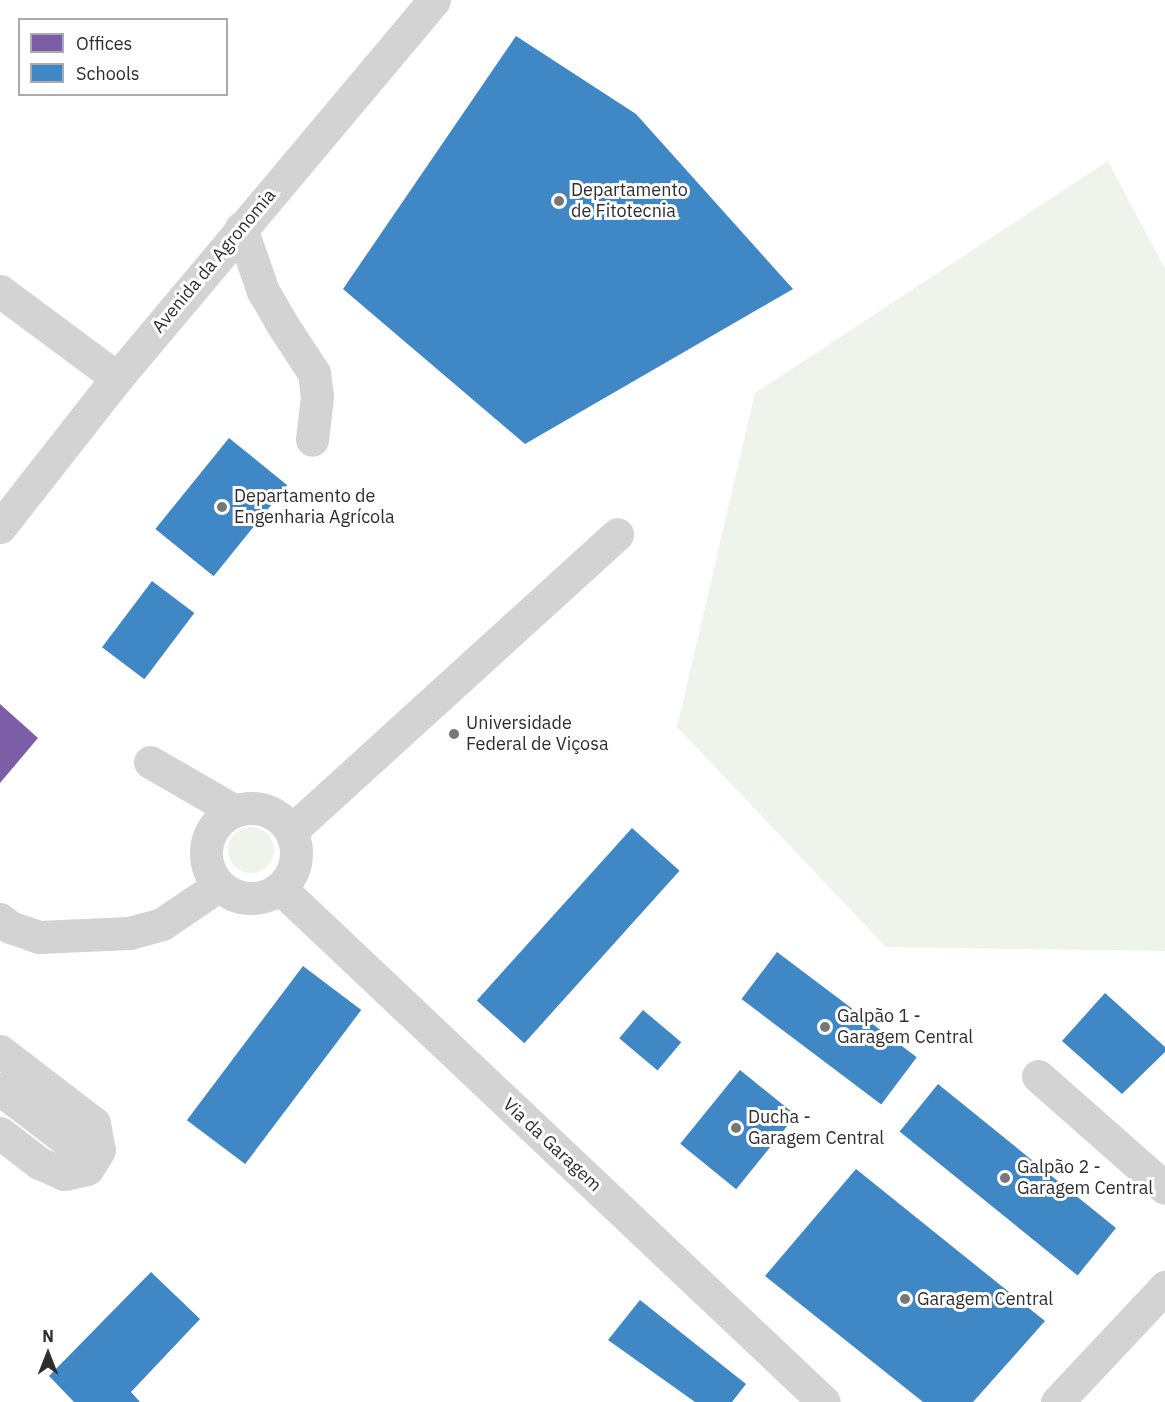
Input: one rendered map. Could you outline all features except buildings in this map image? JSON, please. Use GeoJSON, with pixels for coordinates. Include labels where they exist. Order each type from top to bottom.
{"type":"FeatureCollection","features":[{"type":"Feature","properties":{"kind":"street","name":"Avenida da Agronomia"},"geometry":{"type":"LineString","coordinates":[[0,527],[117,378],[434,0]]}},
{"type":"Feature","properties":{"kind":"street"},"geometry":{"type":"LineString","coordinates":[[241,228],[263,291],[314,373],[317,396],[312,440]]}},
{"type":"Feature","properties":{"kind":"street"},"geometry":{"type":"LineString","coordinates":[[0,291],[117,378]]}},
{"type":"Feature","properties":{"kind":"street"},"geometry":{"type":"LineString","coordinates":[[291,831],[617,534]]}},
{"type":"Feature","properties":{"kind":"street"},"geometry":{"type":"LineString","coordinates":[[150,762],[235,811]]}},
{"type":"Feature","properties":{"kind":"street"},"geometry":{"type":"LineString","coordinates":[[247,808],[266,811],[283,821],[291,831],[296,857],[294,869],[280,888],[267,896],[254,899],[229,894],[218,886],[206,863],[208,837],[214,826],[235,811],[247,808]]}},
{"type":"Feature","properties":{"kind":"street"},"geometry":{"type":"LineString","coordinates":[[0,919],[10,927],[39,938],[129,933],[162,924],[218,886]]}},
{"type":"Feature","properties":{"kind":"street","name":"Via da Garagem"},"geometry":{"type":"LineString","coordinates":[[280,888],[824,1402]]}},
{"type":"Feature","properties":{"kind":"street"},"geometry":{"type":"LineString","coordinates":[[0,1051],[94,1123],[99,1150],[87,1169],[64,1174],[39,1163],[0,1133]]}},
{"type":"Feature","properties":{"kind":"street"},"geometry":{"type":"LineString","coordinates":[[1038,1076],[1165,1188]]}},
{"type":"Feature","properties":{"kind":"street"},"geometry":{"type":"LineString","coordinates":[[0,1089],[93,1160]]}},
{"type":"Feature","properties":{"kind":"street"},"geometry":{"type":"LineString","coordinates":[[1057,1402],[1165,1287]]}},
{"type":"Feature","properties":{"kind":"shaded area"},"geometry":{"type":"Polygon","coordinates":[[[1108,161],[1165,269],[1165,951],[886,947],[677,727],[755,393],[1108,161]]]}},
{"type":"Feature","properties":{"kind":"shaded area"},"geometry":{"type":"Polygon","coordinates":[[[251,827],[260,828],[267,834],[273,841],[273,859],[267,866],[260,872],[251,873],[242,872],[235,866],[229,859],[228,850],[229,841],[235,834],[242,828],[251,827]]]}},
{"type":"Feature","properties":{"kind":"place","name":"Departamento de Fitotecnia"},"geometry":{"type":"Point","coordinates":[559,201]}},
{"type":"Feature","properties":{"kind":"place","name":"Departamento de Engenharia Agrícola"},"geometry":{"type":"Point","coordinates":[222,507]}},
{"type":"Feature","properties":{"kind":"place","name":"Universidade Federal de Viçosa"},"geometry":{"type":"Point","coordinates":[454,734]}},
{"type":"Feature","properties":{"kind":"place","name":"Galpão 1 - Garagem Central"},"geometry":{"type":"Point","coordinates":[825,1027]}},
{"type":"Feature","properties":{"kind":"place","name":"Ducha - Garagem Central"},"geometry":{"type":"Point","coordinates":[736,1128]}},
{"type":"Feature","properties":{"kind":"place","name":"Galpão 2 - Garagem Central"},"geometry":{"type":"Point","coordinates":[1005,1178]}},
{"type":"Feature","properties":{"kind":"place","name":"Garagem Central"},"geometry":{"type":"Point","coordinates":[905,1299]}}]}
